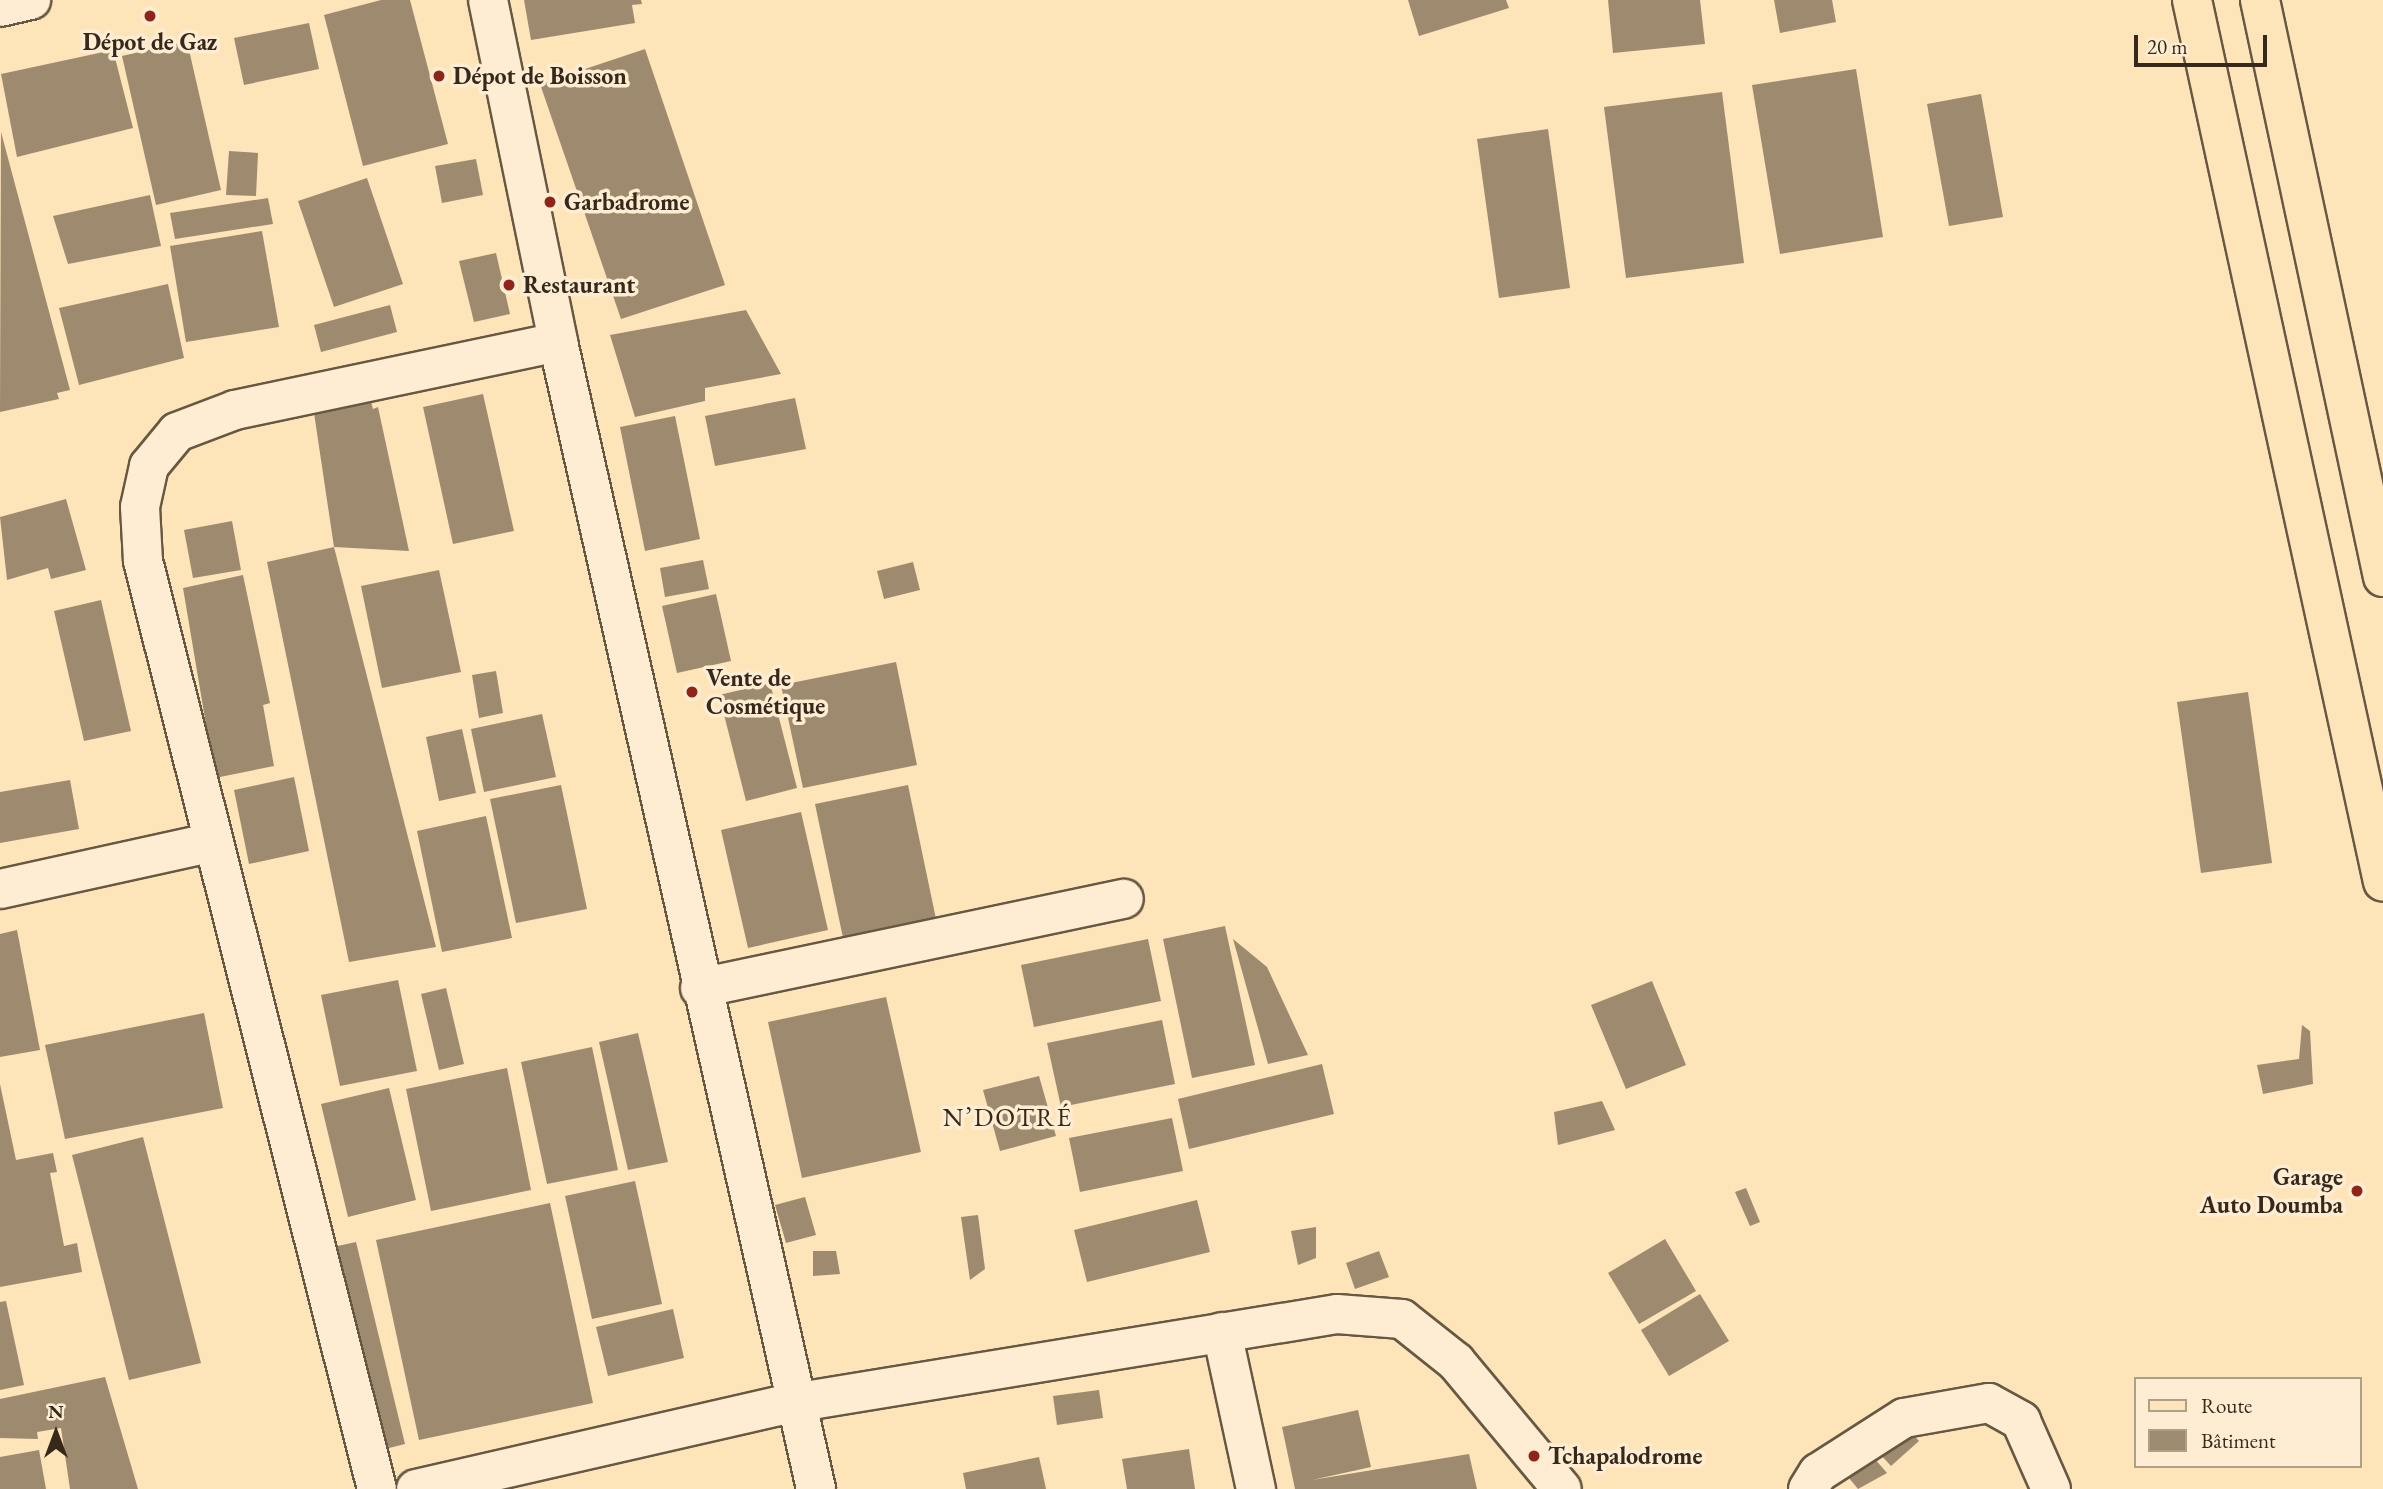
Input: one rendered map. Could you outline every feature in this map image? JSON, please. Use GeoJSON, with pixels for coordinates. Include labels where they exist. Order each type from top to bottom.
{"type":"FeatureCollection","features":[{"type":"Feature","properties":{"kind":"main road"},"geometry":{"type":"LineString","coordinates":[[2192,0],[2383,882]]}},
{"type":"Feature","properties":{"kind":"main road"},"geometry":{"type":"LineString","coordinates":[[2260,0],[2383,577]]}},
{"type":"Feature","properties":{"kind":"street"},"geometry":{"type":"LineString","coordinates":[[0,7],[30,0]]}},
{"type":"Feature","properties":{"kind":"street"},"geometry":{"type":"LineString","coordinates":[[488,0],[558,342],[793,1403],[816,1489]]}},
{"type":"Feature","properties":{"kind":"street"},"geometry":{"type":"LineString","coordinates":[[377,1489],[143,561],[140,507],[149,466],[177,432],[235,410],[558,342]]}},
{"type":"Feature","properties":{"kind":"street"},"geometry":{"type":"LineString","coordinates":[[0,889],[213,842]]}},
{"type":"Feature","properties":{"kind":"street"},"geometry":{"type":"LineString","coordinates":[[701,988],[1124,899]]}},
{"type":"Feature","properties":{"kind":"street"},"geometry":{"type":"LineString","coordinates":[[416,1489],[793,1403],[1337,1314],[1402,1318],[1456,1362],[1562,1489]]}},
{"type":"Feature","properties":{"kind":"street"},"geometry":{"type":"LineString","coordinates":[[1222,1332],[1256,1489]]}},
{"type":"Feature","properties":{"kind":"street"},"geometry":{"type":"LineString","coordinates":[[1808,1489],[1818,1473],[1904,1418],[1989,1403],[2021,1421],[2051,1489]]}},
{"type":"Feature","properties":{"kind":"building"},"geometry":{"type":"Polygon","coordinates":[[[381,0],[410,0],[448,144],[363,166],[324,15],[381,0]]]}},
{"type":"Feature","properties":{"kind":"building"},"geometry":{"type":"Polygon","coordinates":[[[524,0],[641,0],[642,4],[632,5],[635,23],[531,40],[524,0]]]}},
{"type":"Feature","properties":{"kind":"building"},"geometry":{"type":"Polygon","coordinates":[[[1408,0],[1506,0],[1509,8],[1419,36],[1408,0]]]}},
{"type":"Feature","properties":{"kind":"building"},"geometry":{"type":"Polygon","coordinates":[[[1608,0],[1700,0],[1705,44],[1613,53],[1608,0]]]}},
{"type":"Feature","properties":{"kind":"building"},"geometry":{"type":"Polygon","coordinates":[[[1774,0],[1832,0],[1836,22],[1780,33],[1774,0]]]}},
{"type":"Feature","properties":{"kind":"building"},"geometry":{"type":"Polygon","coordinates":[[[309,23],[319,69],[244,85],[234,38],[309,23]]]}},
{"type":"Feature","properties":{"kind":"building"},"geometry":{"type":"Polygon","coordinates":[[[187,41],[221,190],[156,205],[122,56],[187,41]]]}},
{"type":"Feature","properties":{"kind":"building"},"geometry":{"type":"Polygon","coordinates":[[[645,49],[725,285],[621,319],[540,84],[645,49]]]}},
{"type":"Feature","properties":{"kind":"building"},"geometry":{"type":"Polygon","coordinates":[[[113,50],[133,128],[17,157],[1,74],[113,50]]]}},
{"type":"Feature","properties":{"kind":"building"},"geometry":{"type":"Polygon","coordinates":[[[1856,69],[1883,237],[1780,254],[1752,85],[1856,69]]]}},
{"type":"Feature","properties":{"kind":"building"},"geometry":{"type":"Polygon","coordinates":[[[1722,92],[1744,263],[1626,278],[1604,107],[1722,92]]]}},
{"type":"Feature","properties":{"kind":"building"},"geometry":{"type":"Polygon","coordinates":[[[1981,94],[2003,217],[1949,226],[1927,104],[1981,94]]]}},
{"type":"Feature","properties":{"kind":"building"},"geometry":{"type":"Polygon","coordinates":[[[1548,129],[1570,288],[1499,298],[1477,139],[1548,129]]]}},
{"type":"Feature","properties":{"kind":"building"},"geometry":{"type":"Polygon","coordinates":[[[1,132],[70,390],[57,393],[59,399],[0,412],[1,132]]]}},
{"type":"Feature","properties":{"kind":"building"},"geometry":{"type":"Polygon","coordinates":[[[229,151],[258,153],[256,196],[226,195],[229,151]]]}},
{"type":"Feature","properties":{"kind":"building"},"geometry":{"type":"Polygon","coordinates":[[[476,159],[483,195],[442,203],[435,166],[476,159]]]}},
{"type":"Feature","properties":{"kind":"building"},"geometry":{"type":"Polygon","coordinates":[[[367,178],[403,284],[334,307],[298,201],[367,178]]]}},
{"type":"Feature","properties":{"kind":"building"},"geometry":{"type":"Polygon","coordinates":[[[150,195],[161,246],[68,264],[53,216],[150,195]]]}},
{"type":"Feature","properties":{"kind":"building"},"geometry":{"type":"Polygon","coordinates":[[[268,198],[273,224],[175,239],[170,213],[268,198]]]}},
{"type":"Feature","properties":{"kind":"building"},"geometry":{"type":"Polygon","coordinates":[[[262,231],[279,327],[186,342],[170,246],[262,231]]]}},
{"type":"Feature","properties":{"kind":"building"},"geometry":{"type":"Polygon","coordinates":[[[496,253],[510,314],[474,322],[459,261],[496,253]]]}},
{"type":"Feature","properties":{"kind":"building"},"geometry":{"type":"Polygon","coordinates":[[[168,284],[184,358],[79,385],[59,308],[168,284]]]}},
{"type":"Feature","properties":{"kind":"building"},"geometry":{"type":"Polygon","coordinates":[[[390,305],[397,332],[321,352],[314,325],[390,305]]]}},
{"type":"Feature","properties":{"kind":"building"},"geometry":{"type":"Polygon","coordinates":[[[746,310],[781,374],[705,388],[705,401],[635,417],[610,335],[746,310]]]}},
{"type":"Feature","properties":{"kind":"building"},"geometry":{"type":"Polygon","coordinates":[[[369,394],[373,409],[378,407],[409,551],[334,547],[314,413],[369,394]]]}},
{"type":"Feature","properties":{"kind":"building"},"geometry":{"type":"Polygon","coordinates":[[[483,394],[514,531],[453,544],[423,407],[483,394]]]}},
{"type":"Feature","properties":{"kind":"building"},"geometry":{"type":"Polygon","coordinates":[[[795,398],[806,449],[715,466],[705,416],[795,398]]]}},
{"type":"Feature","properties":{"kind":"building"},"geometry":{"type":"Polygon","coordinates":[[[675,416],[700,539],[645,551],[620,427],[675,416]]]}},
{"type":"Feature","properties":{"kind":"building"},"geometry":{"type":"Polygon","coordinates":[[[66,499],[86,570],[51,579],[48,568],[7,580],[0,517],[66,499]]]}},
{"type":"Feature","properties":{"kind":"building"},"geometry":{"type":"Polygon","coordinates":[[[232,521],[241,570],[193,578],[184,530],[232,521]]]}},
{"type":"Feature","properties":{"kind":"building"},"geometry":{"type":"Polygon","coordinates":[[[334,547],[436,947],[349,962],[267,562],[334,547]]]}},
{"type":"Feature","properties":{"kind":"building"},"geometry":{"type":"Polygon","coordinates":[[[703,560],[709,589],[665,597],[660,568],[703,560]]]}},
{"type":"Feature","properties":{"kind":"building"},"geometry":{"type":"Polygon","coordinates":[[[913,562],[920,590],[884,599],[877,571],[913,562]]]}},
{"type":"Feature","properties":{"kind":"building"},"geometry":{"type":"Polygon","coordinates":[[[439,570],[461,672],[382,688],[361,586],[439,570]]]}},
{"type":"Feature","properties":{"kind":"building"},"geometry":{"type":"Polygon","coordinates":[[[243,575],[270,703],[263,705],[274,766],[215,778],[183,588],[243,575]]]}},
{"type":"Feature","properties":{"kind":"building"},"geometry":{"type":"Polygon","coordinates":[[[716,594],[731,661],[677,673],[662,606],[716,594]]]}},
{"type":"Feature","properties":{"kind":"building"},"geometry":{"type":"Polygon","coordinates":[[[101,600],[131,731],[84,741],[54,611],[101,600]]]}},
{"type":"Feature","properties":{"kind":"building"},"geometry":{"type":"Polygon","coordinates":[[[896,662],[917,765],[803,788],[781,685],[896,662]]]}},
{"type":"Feature","properties":{"kind":"building"},"geometry":{"type":"Polygon","coordinates":[[[496,671],[503,713],[479,718],[472,675],[496,671]]]}},
{"type":"Feature","properties":{"kind":"building"},"geometry":{"type":"Polygon","coordinates":[[[770,683],[797,788],[746,801],[719,695],[770,683]]]}},
{"type":"Feature","properties":{"kind":"building"},"geometry":{"type":"Polygon","coordinates":[[[2248,692],[2272,863],[2201,873],[2177,702],[2248,692]]]}},
{"type":"Feature","properties":{"kind":"building"},"geometry":{"type":"Polygon","coordinates":[[[542,714],[556,777],[484,792],[471,729],[542,714]]]}},
{"type":"Feature","properties":{"kind":"building"},"geometry":{"type":"Polygon","coordinates":[[[462,729],[476,793],[439,801],[426,737],[462,729]]]}},
{"type":"Feature","properties":{"kind":"building"},"geometry":{"type":"Polygon","coordinates":[[[294,777],[309,851],[249,864],[234,790],[294,777]]]}},
{"type":"Feature","properties":{"kind":"building"},"geometry":{"type":"Polygon","coordinates":[[[70,780],[79,829],[0,843],[0,792],[70,780]]]}},
{"type":"Feature","properties":{"kind":"building"},"geometry":{"type":"Polygon","coordinates":[[[561,785],[587,909],[516,923],[490,799],[561,785]]]}},
{"type":"Feature","properties":{"kind":"building"},"geometry":{"type":"Polygon","coordinates":[[[908,785],[936,919],[843,938],[815,804],[908,785]]]}},
{"type":"Feature","properties":{"kind":"building"},"geometry":{"type":"Polygon","coordinates":[[[801,812],[828,930],[748,948],[721,830],[801,812]]]}},
{"type":"Feature","properties":{"kind":"building"},"geometry":{"type":"Polygon","coordinates":[[[486,816],[512,938],[442,952],[417,831],[486,816]]]}},
{"type":"Feature","properties":{"kind":"building"},"geometry":{"type":"Polygon","coordinates":[[[1225,926],[1255,1065],[1192,1078],[1163,939],[1225,926]]]}},
{"type":"Feature","properties":{"kind":"building"},"geometry":{"type":"Polygon","coordinates":[[[17,930],[40,1050],[0,1057],[0,934],[17,930]]]}},
{"type":"Feature","properties":{"kind":"building"},"geometry":{"type":"Polygon","coordinates":[[[1148,939],[1161,1001],[1034,1027],[1021,965],[1148,939]]]}},
{"type":"Feature","properties":{"kind":"building"},"geometry":{"type":"Polygon","coordinates":[[[1233,939],[1267,967],[1308,1055],[1268,1064],[1233,939]]]}},
{"type":"Feature","properties":{"kind":"building"},"geometry":{"type":"Polygon","coordinates":[[[398,980],[417,1071],[340,1086],[321,995],[398,980]]]}},
{"type":"Feature","properties":{"kind":"building"},"geometry":{"type":"Polygon","coordinates":[[[1652,981],[1686,1065],[1626,1089],[1591,1005],[1652,981]]]}},
{"type":"Feature","properties":{"kind":"building"},"geometry":{"type":"Polygon","coordinates":[[[446,988],[464,1064],[439,1070],[421,994],[446,988]]]}},
{"type":"Feature","properties":{"kind":"building"},"geometry":{"type":"Polygon","coordinates":[[[886,997],[921,1152],[802,1178],[768,1022],[886,997]]]}},
{"type":"Feature","properties":{"kind":"building"},"geometry":{"type":"Polygon","coordinates":[[[204,1013],[223,1108],[65,1139],[45,1045],[204,1013]]]}},
{"type":"Feature","properties":{"kind":"building"},"geometry":{"type":"Polygon","coordinates":[[[1162,1020],[1175,1084],[1061,1107],[1047,1043],[1162,1020]]]}},
{"type":"Feature","properties":{"kind":"building"},"geometry":{"type":"Polygon","coordinates":[[[2302,1025],[2310,1031],[2313,1084],[2263,1094],[2257,1065],[2299,1059],[2302,1025]]]}},
{"type":"Feature","properties":{"kind":"building"},"geometry":{"type":"Polygon","coordinates":[[[638,1033],[668,1162],[628,1170],[599,1042],[638,1033]]]}},
{"type":"Feature","properties":{"kind":"building"},"geometry":{"type":"Polygon","coordinates":[[[592,1047],[618,1170],[547,1184],[521,1062],[592,1047]]]}},
{"type":"Feature","properties":{"kind":"building"},"geometry":{"type":"Polygon","coordinates":[[[1322,1064],[1334,1114],[1189,1149],[1178,1099],[1322,1064]]]}},
{"type":"Feature","properties":{"kind":"building"},"geometry":{"type":"Polygon","coordinates":[[[507,1068],[531,1190],[431,1211],[406,1089],[507,1068]]]}},
{"type":"Feature","properties":{"kind":"building"},"geometry":{"type":"Polygon","coordinates":[[[1039,1076],[1056,1136],[1000,1151],[983,1090],[1039,1076]]]}},
{"type":"Feature","properties":{"kind":"building"},"geometry":{"type":"Polygon","coordinates":[[[0,1084],[16,1160],[53,1153],[57,1172],[50,1173],[64,1246],[77,1243],[82,1272],[0,1287],[0,1084]]]}},
{"type":"Feature","properties":{"kind":"building"},"geometry":{"type":"Polygon","coordinates":[[[389,1088],[416,1200],[348,1217],[321,1104],[389,1088]]]}},
{"type":"Feature","properties":{"kind":"building"},"geometry":{"type":"Polygon","coordinates":[[[1602,1101],[1615,1130],[1558,1145],[1554,1112],[1602,1101]]]}},
{"type":"Feature","properties":{"kind":"building"},"geometry":{"type":"Polygon","coordinates":[[[1172,1118],[1183,1171],[1080,1192],[1069,1138],[1172,1118]]]}},
{"type":"Feature","properties":{"kind":"building"},"geometry":{"type":"Polygon","coordinates":[[[143,1137],[201,1363],[129,1380],[72,1155],[143,1137]]]}},
{"type":"Feature","properties":{"kind":"building"},"geometry":{"type":"Polygon","coordinates":[[[635,1181],[662,1304],[592,1319],[565,1196],[635,1181]]]}},
{"type":"Feature","properties":{"kind":"building"},"geometry":{"type":"Polygon","coordinates":[[[1746,1188],[1760,1222],[1750,1226],[1735,1192],[1746,1188]]]}},
{"type":"Feature","properties":{"kind":"building"},"geometry":{"type":"Polygon","coordinates":[[[805,1197],[816,1235],[786,1243],[775,1205],[805,1197]]]}},
{"type":"Feature","properties":{"kind":"building"},"geometry":{"type":"Polygon","coordinates":[[[1197,1200],[1210,1252],[1087,1282],[1074,1230],[1197,1200]]]}},
{"type":"Feature","properties":{"kind":"building"},"geometry":{"type":"Polygon","coordinates":[[[550,1203],[593,1403],[419,1440],[376,1240],[550,1203]]]}},
{"type":"Feature","properties":{"kind":"building"},"geometry":{"type":"Polygon","coordinates":[[[978,1215],[985,1269],[970,1280],[961,1217],[978,1215]]]}},
{"type":"Feature","properties":{"kind":"building"},"geometry":{"type":"Polygon","coordinates":[[[1316,1227],[1316,1258],[1298,1265],[1291,1231],[1316,1227]]]}},
{"type":"Feature","properties":{"kind":"building"},"geometry":{"type":"Polygon","coordinates":[[[1665,1239],[1696,1291],[1639,1324],[1608,1273],[1665,1239]]]}},
{"type":"Feature","properties":{"kind":"building"},"geometry":{"type":"Polygon","coordinates":[[[356,1242],[405,1444],[381,1450],[333,1247],[356,1242]]]}},
{"type":"Feature","properties":{"kind":"building"},"geometry":{"type":"Polygon","coordinates":[[[813,1251],[836,1251],[840,1274],[813,1276],[813,1251]]]}},
{"type":"Feature","properties":{"kind":"building"},"geometry":{"type":"Polygon","coordinates":[[[1379,1251],[1389,1277],[1355,1289],[1346,1263],[1379,1251]]]}},
{"type":"Feature","properties":{"kind":"building"},"geometry":{"type":"Polygon","coordinates":[[[1700,1294],[1729,1341],[1669,1376],[1641,1330],[1700,1294]]]}},
{"type":"Feature","properties":{"kind":"building"},"geometry":{"type":"Polygon","coordinates":[[[6,1301],[24,1385],[0,1390],[0,1302],[6,1301]]]}},
{"type":"Feature","properties":{"kind":"building"},"geometry":{"type":"Polygon","coordinates":[[[673,1309],[684,1358],[608,1376],[596,1327],[673,1309]]]}},
{"type":"Feature","properties":{"kind":"building"},"geometry":{"type":"Polygon","coordinates":[[[105,1377],[138,1489],[70,1489],[61,1428],[37,1432],[38,1439],[0,1438],[0,1399],[105,1377]]]}},
{"type":"Feature","properties":{"kind":"building"},"geometry":{"type":"Polygon","coordinates":[[[1099,1390],[1103,1418],[1057,1425],[1053,1396],[1099,1390]]]}},
{"type":"Feature","properties":{"kind":"building"},"geometry":{"type":"Polygon","coordinates":[[[1358,1410],[1371,1467],[1312,1480],[1469,1454],[1477,1489],[1295,1489],[1282,1427],[1358,1410]]]}},
{"type":"Feature","properties":{"kind":"building"},"geometry":{"type":"Polygon","coordinates":[[[1908,1429],[1919,1441],[1891,1466],[1880,1454],[1908,1429]]]}},
{"type":"Feature","properties":{"kind":"building"},"geometry":{"type":"Polygon","coordinates":[[[1189,1449],[1195,1489],[1127,1489],[1122,1459],[1189,1449]]]}},
{"type":"Feature","properties":{"kind":"building"},"geometry":{"type":"Polygon","coordinates":[[[39,1450],[46,1489],[0,1489],[0,1457],[39,1450]]]}},
{"type":"Feature","properties":{"kind":"building"},"geometry":{"type":"Polygon","coordinates":[[[1039,1457],[1046,1489],[966,1489],[963,1473],[1039,1457]]]}},
{"type":"Feature","properties":{"kind":"building"},"geometry":{"type":"Polygon","coordinates":[[[1874,1458],[1887,1473],[1858,1489],[1849,1478],[1874,1458]]]}},
{"type":"Feature","properties":{"kind":"place","name":"Dépot de Gaz"},"geometry":{"type":"Point","coordinates":[150,16]}},
{"type":"Feature","properties":{"kind":"place","name":"Dépot de Boisson"},"geometry":{"type":"Point","coordinates":[439,76]}},
{"type":"Feature","properties":{"kind":"place","name":"Garbadrome"},"geometry":{"type":"Point","coordinates":[550,202]}},
{"type":"Feature","properties":{"kind":"place","name":"Restaurant"},"geometry":{"type":"Point","coordinates":[509,285]}},
{"type":"Feature","properties":{"kind":"place","name":"Vente de Cosmétique"},"geometry":{"type":"Point","coordinates":[692,692]}},
{"type":"Feature","properties":{"kind":"place","name":"Garage Auto Doumba"},"geometry":{"type":"Point","coordinates":[2357,1191]}},
{"type":"Feature","properties":{"kind":"place","name":"Tchapalodrome"},"geometry":{"type":"Point","coordinates":[1534,1456]}},
{"type":"Feature","properties":{"kind":"district","name":"N’DOTRÉ"},"geometry":{"type":"Point","coordinates":[1008,1118]}}]}
